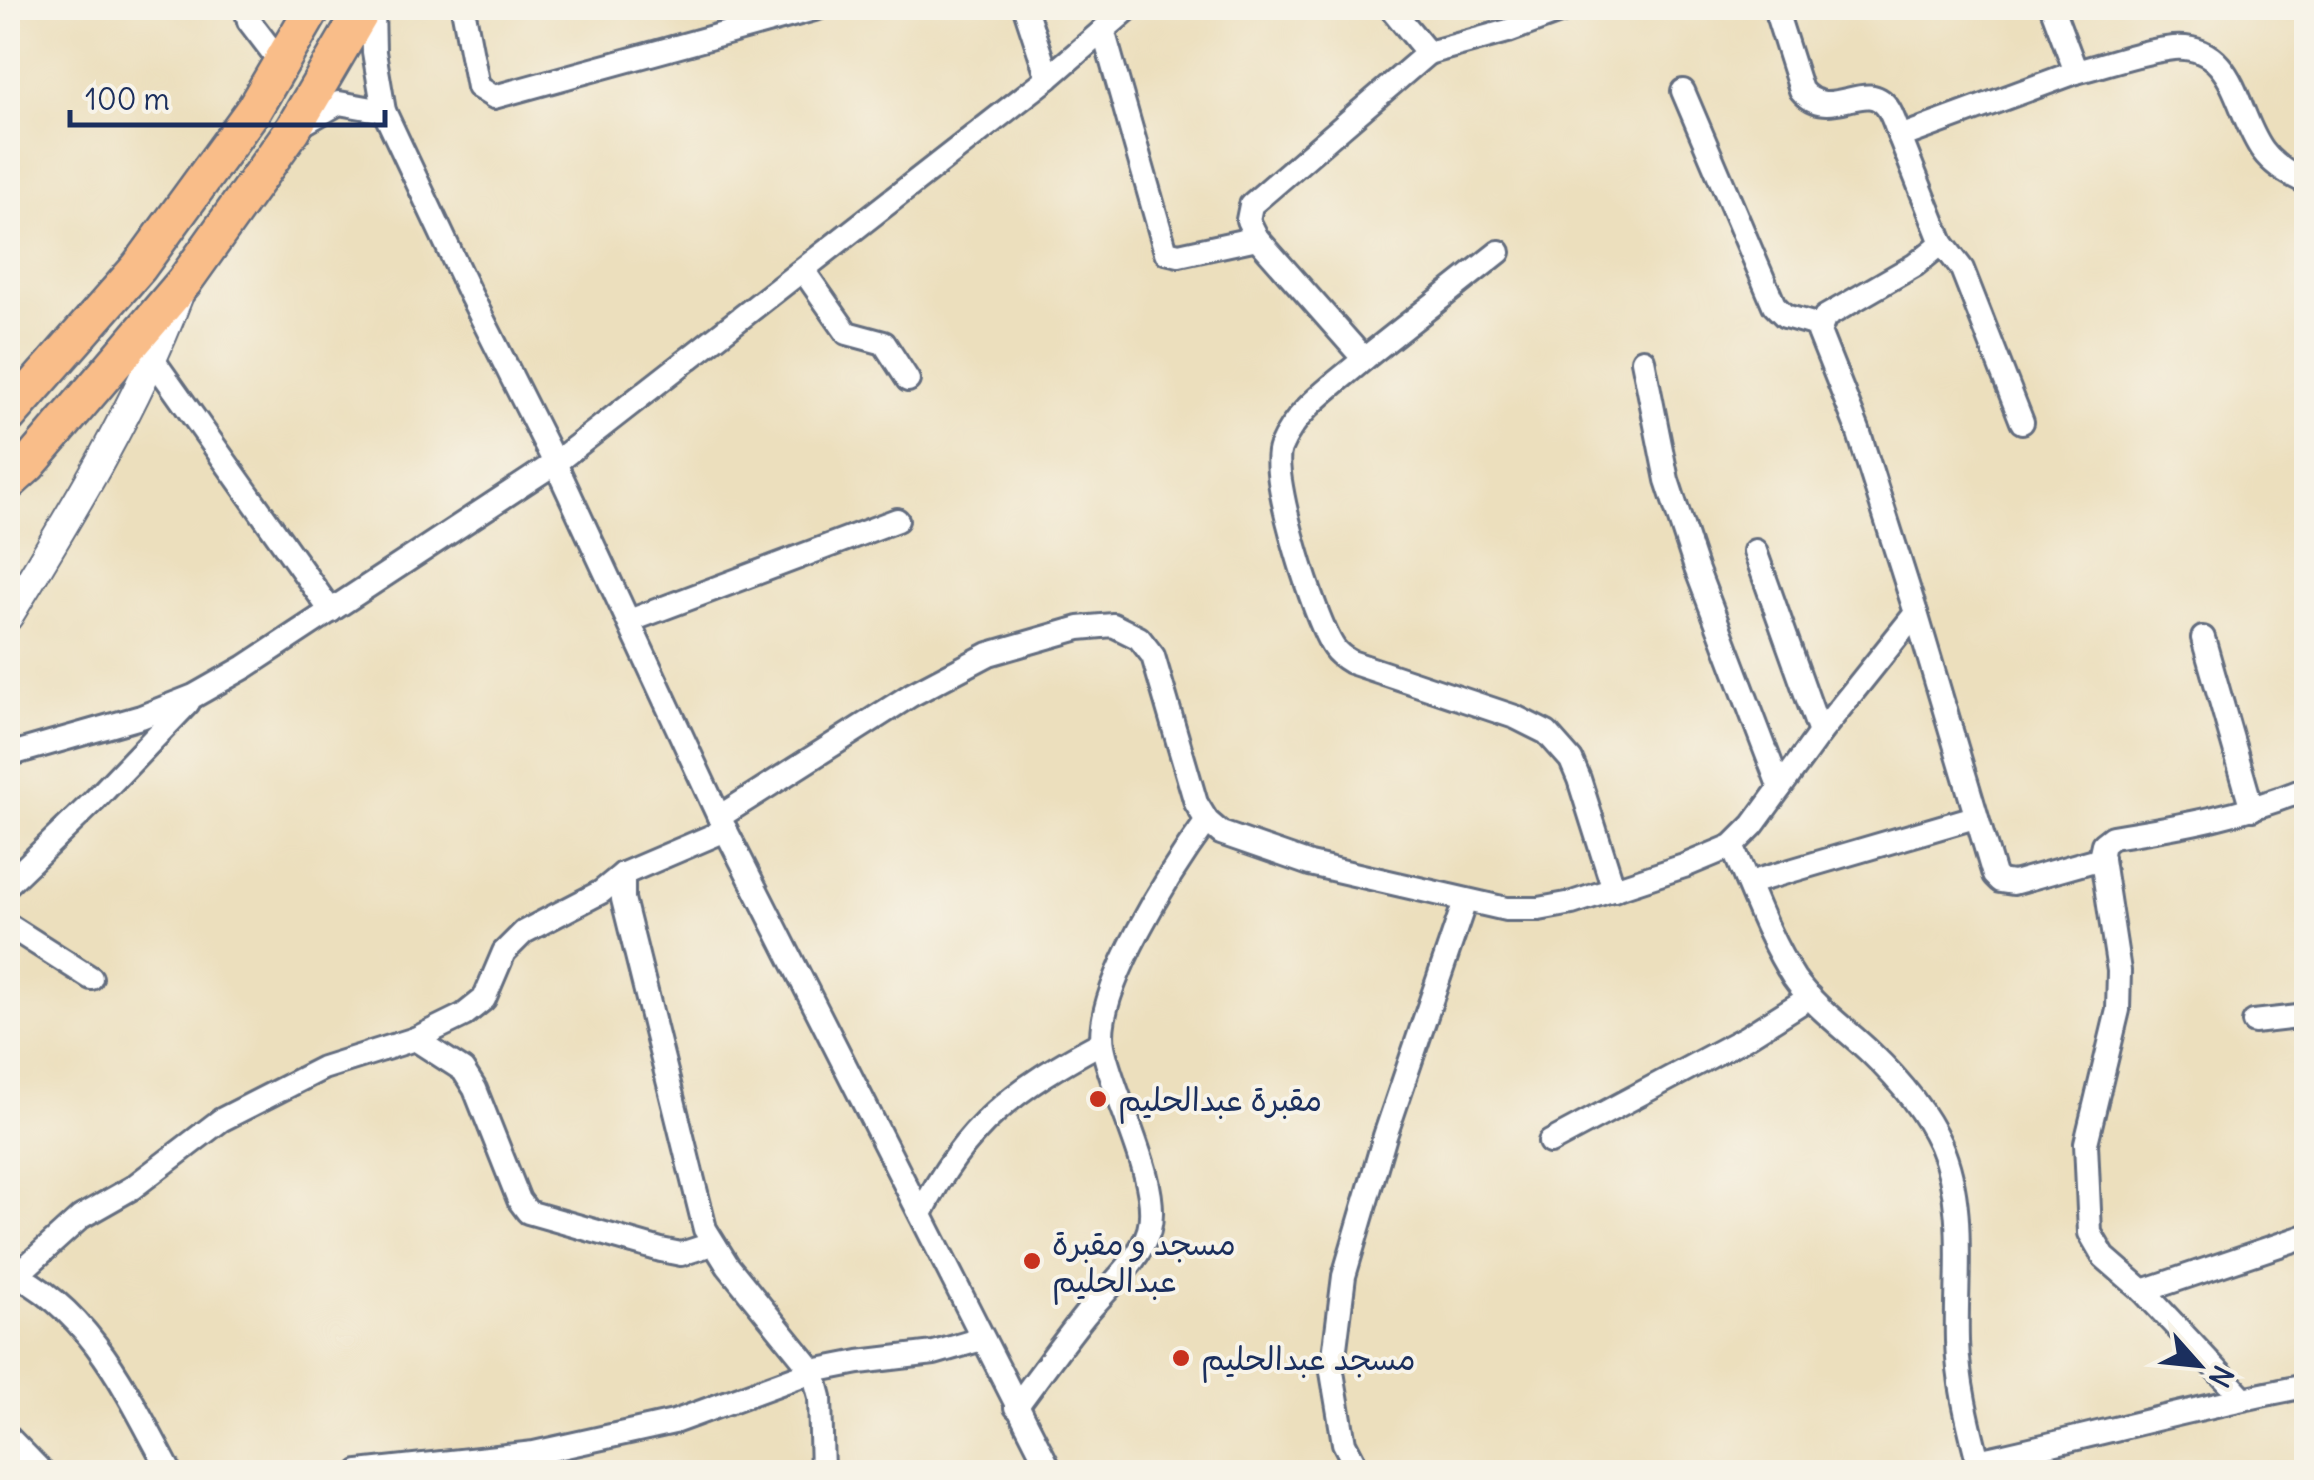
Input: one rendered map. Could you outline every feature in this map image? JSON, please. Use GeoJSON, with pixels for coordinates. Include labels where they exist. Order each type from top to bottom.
{"type":"FeatureCollection","features":[{"type":"Feature","properties":{"kind":"main road"},"geometry":{"type":"LineString","coordinates":[[8,416],[139,267],[254,109],[313,8]]}},
{"type":"Feature","properties":{"kind":"main road"},"geometry":{"type":"LineString","coordinates":[[8,483],[184,282],[294,129],[364,8]]}},
{"type":"Feature","properties":{"kind":"street"},"geometry":{"type":"LineString","coordinates":[[246,8],[249,21],[282,63]]}},
{"type":"Feature","properties":{"kind":"street"},"geometry":{"type":"LineString","coordinates":[[373,8],[374,52],[384,111],[555,463],[722,824],[1051,1472]]}},
{"type":"Feature","properties":{"kind":"street"},"geometry":{"type":"LineString","coordinates":[[463,8],[478,87],[494,98],[818,8]]}},
{"type":"Feature","properties":{"kind":"street"},"geometry":{"type":"LineString","coordinates":[[1025,8],[1048,78]]}},
{"type":"Feature","properties":{"kind":"street"},"geometry":{"type":"LineString","coordinates":[[8,755],[141,716],[194,696],[555,463],[1048,78],[1129,8]]}},
{"type":"Feature","properties":{"kind":"street"},"geometry":{"type":"LineString","coordinates":[[1391,8],[1428,53]]}},
{"type":"Feature","properties":{"kind":"street"},"geometry":{"type":"LineString","coordinates":[[1364,359],[1256,238],[1248,220],[1251,205],[1428,53],[1570,8]]}},
{"type":"Feature","properties":{"kind":"street"},"geometry":{"type":"LineString","coordinates":[[1775,8],[1801,90],[1810,100],[1824,105],[1853,98],[1877,98],[1889,108],[1942,242],[1962,269],[2022,422]]}},
{"type":"Feature","properties":{"kind":"street"},"geometry":{"type":"LineString","coordinates":[[2052,8],[2076,72]]}},
{"type":"Feature","properties":{"kind":"street"},"geometry":{"type":"LineString","coordinates":[[1103,30],[1166,252],[1180,256],[1256,238]]}},
{"type":"Feature","properties":{"kind":"street"},"geometry":{"type":"LineString","coordinates":[[1900,137],[2076,72],[2173,48],[2205,53],[2219,62],[2261,149],[2279,167],[2306,182]]}},
{"type":"Feature","properties":{"kind":"street"},"geometry":{"type":"LineString","coordinates":[[1682,91],[1774,305],[1785,316],[1820,326]]}},
{"type":"Feature","properties":{"kind":"street"},"geometry":{"type":"LineString","coordinates":[[294,129],[339,103],[384,111]]}},
{"type":"Feature","properties":{"kind":"street"},"geometry":{"type":"LineString","coordinates":[[1942,242],[1915,265],[1826,317],[1820,326],[1820,338],[1858,430],[1994,875],[2000,882],[2013,884],[2102,858]]}},
{"type":"Feature","properties":{"kind":"street"},"geometry":{"type":"LineString","coordinates":[[1498,252],[1304,410],[1290,428],[1276,463],[1280,491],[1326,634],[1341,656],[1515,717],[1560,745],[1579,779],[1614,890]]}},
{"type":"Feature","properties":{"kind":"street"},"geometry":{"type":"LineString","coordinates":[[803,270],[847,333],[884,343],[908,380]]}},
{"type":"Feature","properties":{"kind":"street"},"geometry":{"type":"LineString","coordinates":[[8,616],[66,522],[154,361],[184,282]]}},
{"type":"Feature","properties":{"kind":"street"},"geometry":{"type":"LineString","coordinates":[[1643,360],[1667,480],[1696,568],[1780,788]]}},
{"type":"Feature","properties":{"kind":"street"},"geometry":{"type":"LineString","coordinates":[[154,361],[330,611]]}},
{"type":"Feature","properties":{"kind":"street"},"geometry":{"type":"LineString","coordinates":[[629,621],[896,520]]}},
{"type":"Feature","properties":{"kind":"street"},"geometry":{"type":"LineString","coordinates":[[1756,551],[1820,734]]}},
{"type":"Feature","properties":{"kind":"street"},"geometry":{"type":"LineString","coordinates":[[170,1472],[114,1372],[90,1338],[64,1308],[12,1273],[80,1217],[132,1188],[174,1152],[221,1120],[322,1068],[415,1038],[464,1014],[484,999],[511,942],[601,892],[623,874],[722,824],[911,695],[990,654],[1078,628],[1113,626],[1140,638],[1153,656],[1196,803],[1207,821],[1221,833],[1310,864],[1465,901],[1539,909],[1614,890],[1732,846],[1753,826],[1916,613]]}},
{"type":"Feature","properties":{"kind":"street"},"geometry":{"type":"LineString","coordinates":[[2204,638],[2252,810]]}},
{"type":"Feature","properties":{"kind":"street"},"geometry":{"type":"LineString","coordinates":[[8,884],[194,696]]}},
{"type":"Feature","properties":{"kind":"street"},"geometry":{"type":"LineString","coordinates":[[2244,1398],[2096,1246],[2087,1210],[2086,1144],[2118,1010],[2117,952],[2102,858],[2106,839],[2200,824],[2252,810],[2306,789]]}},
{"type":"Feature","properties":{"kind":"street"},"geometry":{"type":"LineString","coordinates":[[1748,883],[1975,817]]}},
{"type":"Feature","properties":{"kind":"street"},"geometry":{"type":"LineString","coordinates":[[1016,1406],[1134,1257],[1150,1226],[1151,1206],[1102,1042],[1110,990],[1176,865],[1207,821]]}},
{"type":"Feature","properties":{"kind":"street"},"geometry":{"type":"LineString","coordinates":[[1732,846],[1782,955],[1810,997],[1873,1054],[1918,1104],[1941,1146],[1953,1192],[1958,1257],[1957,1343],[1974,1467],[2244,1398],[2306,1386]]}},
{"type":"Feature","properties":{"kind":"street"},"geometry":{"type":"LineString","coordinates":[[623,874],[623,898],[706,1229],[712,1244],[813,1371],[820,1397],[822,1472]]}},
{"type":"Feature","properties":{"kind":"street"},"geometry":{"type":"LineString","coordinates":[[1359,1472],[1344,1443],[1332,1372],[1344,1276],[1386,1136],[1465,901]]}},
{"type":"Feature","properties":{"kind":"street"},"geometry":{"type":"LineString","coordinates":[[8,925],[91,978]]}},
{"type":"Feature","properties":{"kind":"street"},"geometry":{"type":"LineString","coordinates":[[1550,1142],[1744,1038],[1810,997]]}},
{"type":"Feature","properties":{"kind":"street"},"geometry":{"type":"LineString","coordinates":[[2254,1022],[2306,1016]]}},
{"type":"Feature","properties":{"kind":"street"},"geometry":{"type":"LineString","coordinates":[[415,1038],[463,1070],[475,1089],[519,1200],[528,1212],[681,1254],[712,1244]]}},
{"type":"Feature","properties":{"kind":"street"},"geometry":{"type":"LineString","coordinates":[[921,1214],[940,1176],[974,1130],[1049,1070],[1102,1042]]}},
{"type":"Feature","properties":{"kind":"street"},"geometry":{"type":"LineString","coordinates":[[2143,1292],[2306,1236]]}},
{"type":"Feature","properties":{"kind":"street"},"geometry":{"type":"LineString","coordinates":[[358,1472],[534,1453],[674,1422],[813,1371],[934,1353],[982,1339]]}},
{"type":"Feature","properties":{"kind":"street"},"geometry":{"type":"LineString","coordinates":[[8,1437],[42,1472]]}},
{"type":"Feature","properties":{"kind":"place","name":"مقبرة عبدالحليم"},"geometry":{"type":"Point","coordinates":[1098,1099]}},
{"type":"Feature","properties":{"kind":"place","name":"مسجد و مقبرة عبدالحليم"},"geometry":{"type":"Point","coordinates":[1032,1261]}},
{"type":"Feature","properties":{"kind":"place","name":"مسجد عبدالحليم"},"geometry":{"type":"Point","coordinates":[1181,1358]}}]}
